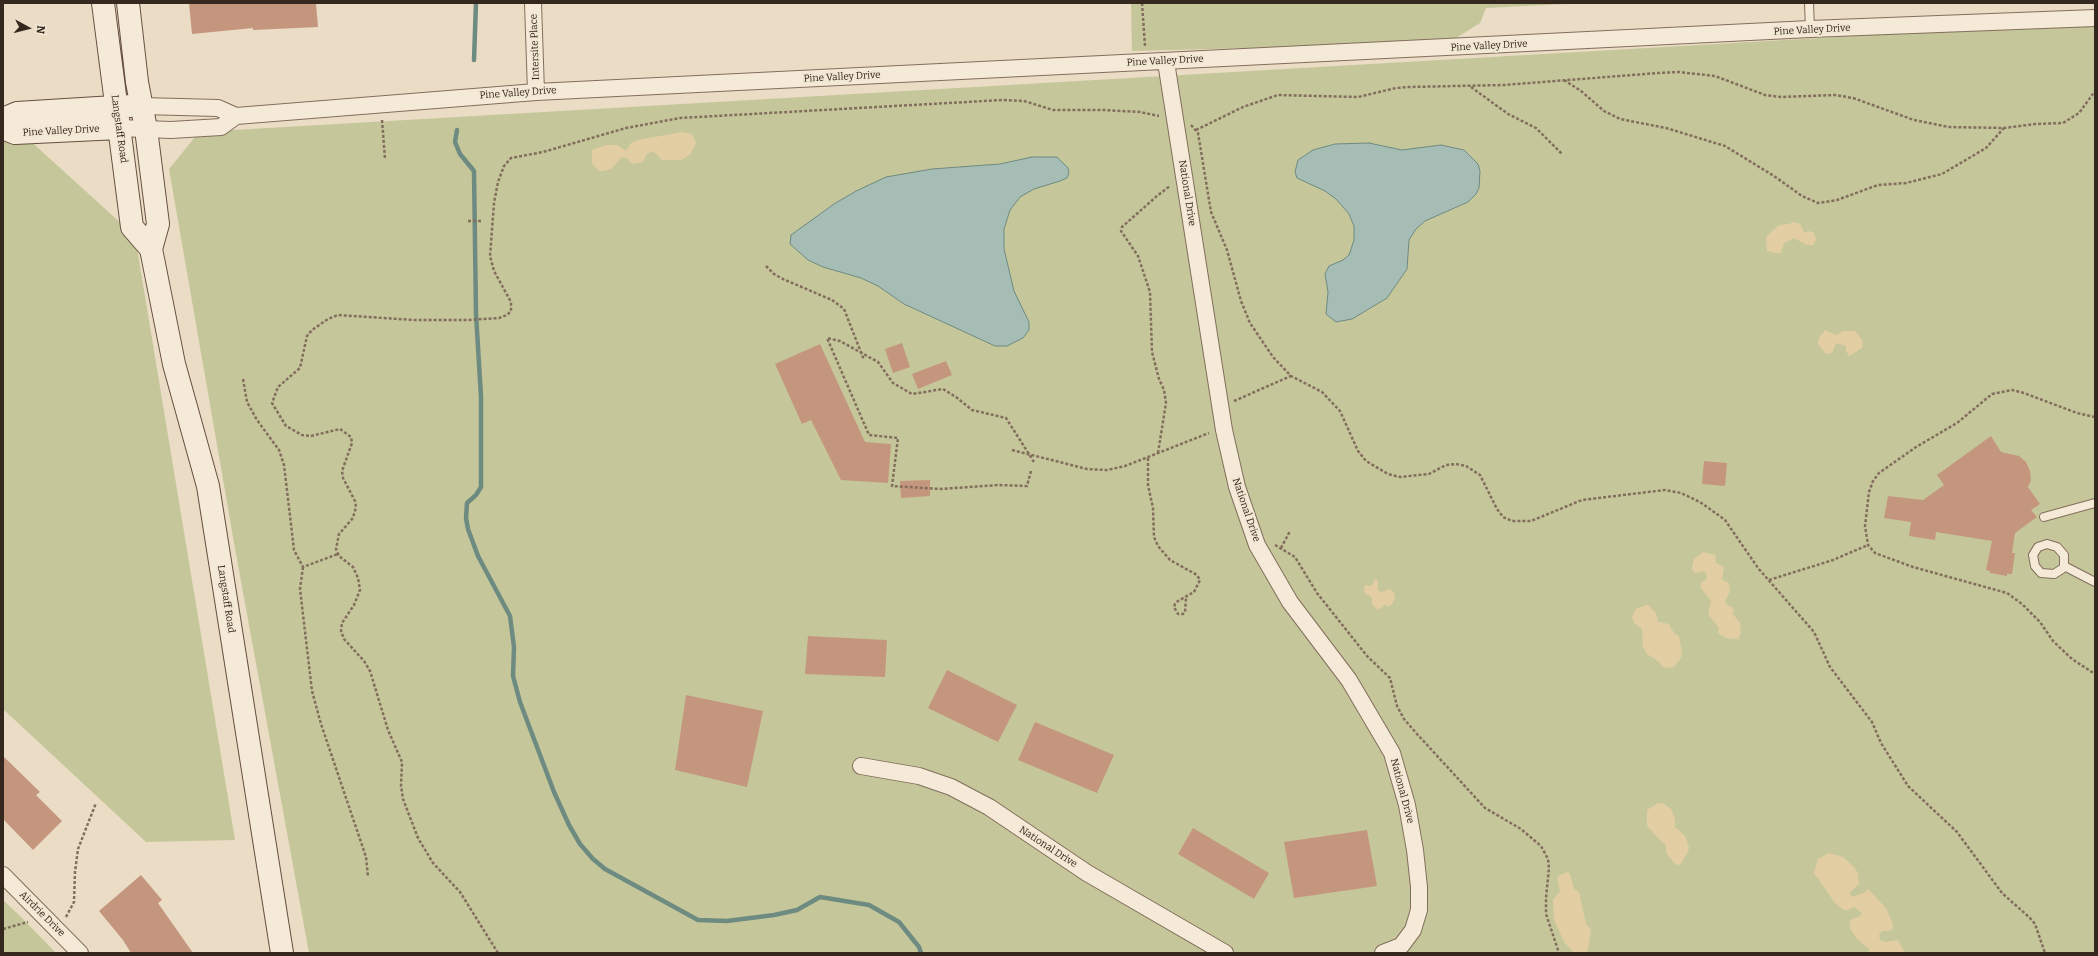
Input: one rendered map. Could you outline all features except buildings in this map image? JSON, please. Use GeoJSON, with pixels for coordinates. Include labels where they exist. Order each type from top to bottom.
{"type":"FeatureCollection","features":[{"type":"Feature","properties":{"kind":"main road","name":"Langstaff Road"},"geometry":{"type":"LineString","coordinates":[[103,3],[132,227],[151,249]]}},
{"type":"Feature","properties":{"kind":"main road","name":"Langstaff Road"},"geometry":{"type":"LineString","coordinates":[[128,3],[136,82],[146,129],[158,224],[151,249],[174,364],[208,486],[282,953]]}},
{"type":"Feature","properties":{"kind":"main road","name":"Pine Valley Drive"},"geometry":{"type":"LineString","coordinates":[[3,119],[17,113],[116,106],[142,106]]}},
{"type":"Feature","properties":{"kind":"main road","name":"Pine Valley Drive"},"geometry":{"type":"LineString","coordinates":[[3,128],[14,133],[119,128]]}},
{"type":"Feature","properties":{"kind":"street","name":"Intersite Place"},"geometry":{"type":"LineString","coordinates":[[533,3],[536,92]]}},
{"type":"Feature","properties":{"kind":"street","name":"Pine Valley Drive"},"geometry":{"type":"LineString","coordinates":[[142,106],[218,108],[236,116],[536,92],[1810,29],[2095,18]]}},
{"type":"Feature","properties":{"kind":"street","name":"National Drive"},"geometry":{"type":"LineString","coordinates":[[1166,62],[1224,430],[1237,487],[1257,545],[1290,602],[1349,680],[1392,753],[1407,805],[1415,850],[1419,887],[1419,910],[1413,930],[1401,946],[1383,953]]}},
{"type":"Feature","properties":{"kind":"street","name":"Pine Valley Drive"},"geometry":{"type":"LineString","coordinates":[[119,128],[171,130],[221,127],[236,116]]}},
{"type":"Feature","properties":{"kind":"street","name":"National Drive"},"geometry":{"type":"LineString","coordinates":[[861,766],[919,776],[951,787],[988,808],[1087,873],[1225,953]]}},
{"type":"Feature","properties":{"kind":"street","name":"Airdrie Drive"},"geometry":{"type":"LineString","coordinates":[[3,876],[80,953]]}},
{"type":"Feature","properties":{"kind":"lane"},"geometry":{"type":"LineString","coordinates":[[1809,3],[1810,29]]}},
{"type":"Feature","properties":{"kind":"lane"},"geometry":{"type":"LineString","coordinates":[[2044,517],[2095,503]]}},
{"type":"Feature","properties":{"kind":"lane"},"geometry":{"type":"LineString","coordinates":[[2062,569],[2054,574],[2041,573],[2035,566],[2033,555],[2038,547],[2047,544],[2057,547],[2064,555],[2064,566],[2095,582]]}},
{"type":"Feature","properties":{"kind":"path"},"geometry":{"type":"LineString","coordinates":[[1142,3],[1146,62]]}},
{"type":"Feature","properties":{"kind":"path"},"geometry":{"type":"LineString","coordinates":[[1196,130],[1243,107],[1278,95],[1358,97],[1396,88],[1471,86],[1658,73],[1715,76],[1765,94],[1781,97],[1835,95],[1853,98],[1935,125],[2004,128],[2036,124],[2063,123],[2079,113],[2095,91]]}},
{"type":"Feature","properties":{"kind":"path"},"geometry":{"type":"LineString","coordinates":[[1563,80],[1581,91],[1604,111],[1620,119],[1666,128],[1725,146],[1774,176],[1802,196],[1818,203],[1837,200],[1878,185],[1906,183],[1942,174],[1986,148],[2004,128]]}},
{"type":"Feature","properties":{"kind":"path"},"geometry":{"type":"LineString","coordinates":[[1471,86],[1508,114],[1536,128],[1562,154]]}},
{"type":"Feature","properties":{"kind":"path"},"geometry":{"type":"LineString","coordinates":[[498,953],[460,892],[433,863],[426,852],[410,819],[401,786],[402,762],[382,711],[370,671],[364,661],[344,639],[341,631],[342,623],[354,605],[360,590],[358,578],[353,567],[338,554],[336,549],[340,534],[353,518],[356,507],[356,501],[343,478],[342,471],[352,443],[351,437],[340,428],[311,436],[293,431],[286,426],[272,403],[275,392],[300,368],[307,336],[312,330],[328,319],[338,315],[414,320],[485,320],[508,315],[511,311],[511,302],[494,271],[490,256],[498,182],[504,166],[511,158],[543,152],[626,128],[688,117],[1015,100],[1053,110],[1140,112],[1189,124],[1196,130],[1211,212],[1229,257],[1245,312],[1267,348],[1291,376],[1313,387],[1332,401],[1340,411],[1358,451],[1366,461],[1388,474],[1410,477],[1429,474],[1446,465],[1456,464],[1466,466],[1480,474],[1497,509],[1503,517],[1522,522],[1542,518],[1582,500],[1665,490],[1676,491],[1700,502],[1725,520],[1758,568],[1814,632],[1830,666],[1872,722],[1881,743],[1908,786],[1957,832],[2002,893],[2035,924],[2045,953]]}},
{"type":"Feature","properties":{"kind":"path"},"geometry":{"type":"LineString","coordinates":[[382,114],[385,159]]}},
{"type":"Feature","properties":{"kind":"path"},"geometry":{"type":"LineString","coordinates":[[1158,453],[1166,403],[1164,390],[1159,379],[1152,352],[1150,292],[1138,256],[1121,231],[1122,227],[1157,196],[1176,182]]}},
{"type":"Feature","properties":{"kind":"path"},"geometry":{"type":"LineString","coordinates":[[468,221],[483,221]]}},
{"type":"Feature","properties":{"kind":"path"},"geometry":{"type":"LineString","coordinates":[[766,266],[782,279],[832,300],[844,309],[864,360]]}},
{"type":"Feature","properties":{"kind":"path"},"geometry":{"type":"LineString","coordinates":[[1031,471],[1027,486],[999,485],[940,489],[892,486],[898,438],[869,435],[828,338],[840,341],[878,362],[893,383],[912,394],[943,389],[972,410],[1006,418],[1034,462]]}},
{"type":"Feature","properties":{"kind":"path"},"geometry":{"type":"LineString","coordinates":[[1228,403],[1291,376]]}},
{"type":"Feature","properties":{"kind":"path"},"geometry":{"type":"LineString","coordinates":[[243,379],[247,402],[257,420],[275,444],[284,465],[294,550],[303,566],[300,589],[312,691],[321,724],[366,857],[368,877]]}},
{"type":"Feature","properties":{"kind":"path"},"geometry":{"type":"LineString","coordinates":[[2095,417],[2077,413],[2012,390],[1992,394],[1957,423],[1916,447],[1879,472],[1873,481],[1869,492],[1865,526],[1868,545],[1875,553],[1886,558],[2007,593],[2022,604],[2040,622],[2053,641],[2072,659],[2095,674]]}},
{"type":"Feature","properties":{"kind":"path"},"geometry":{"type":"LineString","coordinates":[[1012,450],[1087,470],[1107,470],[1125,466],[1148,458],[1215,431]]}},
{"type":"Feature","properties":{"kind":"path"},"geometry":{"type":"LineString","coordinates":[[1148,458],[1148,485],[1153,508],[1154,537],[1158,546],[1170,560],[1197,575],[1200,580],[1194,592],[1186,598],[1178,600],[1175,604],[1174,607],[1178,614],[1183,614],[1185,612],[1186,598]]}},
{"type":"Feature","properties":{"kind":"path"},"geometry":{"type":"LineString","coordinates":[[1281,548],[1290,531]]}},
{"type":"Feature","properties":{"kind":"path"},"geometry":{"type":"LineString","coordinates":[[1273,544],[1295,557],[1317,593],[1367,656],[1390,678],[1397,706],[1404,719],[1417,734],[1485,808],[1521,829],[1543,850],[1548,859],[1549,868],[1546,914],[1559,953]]}},
{"type":"Feature","properties":{"kind":"path"},"geometry":{"type":"LineString","coordinates":[[1769,580],[1833,560],[1868,545]]}},
{"type":"Feature","properties":{"kind":"path"},"geometry":{"type":"LineString","coordinates":[[303,566],[338,554]]}},
{"type":"Feature","properties":{"kind":"path"},"geometry":{"type":"LineString","coordinates":[[66,919],[74,902],[74,872],[78,849],[96,803]]}},
{"type":"Feature","properties":{"kind":"path"},"geometry":{"type":"LineString","coordinates":[[3,929],[28,922]]}},
{"type":"Feature","properties":{"kind":"green space"},"geometry":{"type":"Polygon","coordinates":[[[1131,3],[1587,3],[1486,8],[1480,23],[1448,43],[1132,51],[1131,3]]]}},
{"type":"Feature","properties":{"kind":"green space"},"geometry":{"type":"Polygon","coordinates":[[[2095,22],[2095,953],[309,953],[236,554],[169,169],[199,132],[2095,22]]]}},
{"type":"Feature","properties":{"kind":"green space"},"geometry":{"type":"Polygon","coordinates":[[[26,137],[135,236],[235,840],[146,842],[3,709],[3,139],[26,137]]]}},
{"type":"Feature","properties":{"kind":"green space"},"geometry":{"type":"Polygon","coordinates":[[[3,900],[20,916],[56,953],[3,953],[3,900]]]}},
{"type":"Feature","properties":{"kind":"sand"},"geometry":{"type":"Polygon","coordinates":[[[682,132],[692,134],[696,143],[690,155],[681,160],[662,160],[653,151],[646,155],[643,162],[632,164],[627,158],[622,157],[611,169],[604,171],[599,171],[592,163],[592,150],[606,145],[617,145],[626,151],[631,143],[638,140],[682,132]]]}},
{"type":"Feature","properties":{"kind":"sand"},"geometry":{"type":"Polygon","coordinates":[[[1793,222],[1800,224],[1804,233],[1809,231],[1814,233],[1816,240],[1813,245],[1807,245],[1794,238],[1784,243],[1781,253],[1767,251],[1766,238],[1771,232],[1779,225],[1793,222]]]}},
{"type":"Feature","properties":{"kind":"sand"},"geometry":{"type":"Polygon","coordinates":[[[1825,330],[1836,335],[1843,331],[1855,331],[1863,341],[1862,348],[1849,356],[1846,351],[1846,346],[1836,343],[1832,353],[1826,354],[1818,344],[1819,338],[1825,330]]]}},
{"type":"Feature","properties":{"kind":"sand"},"geometry":{"type":"Polygon","coordinates":[[[1703,552],[1715,555],[1716,563],[1724,567],[1722,580],[1729,583],[1730,591],[1725,602],[1727,605],[1732,607],[1734,610],[1732,613],[1740,623],[1741,633],[1738,639],[1726,638],[1718,633],[1719,628],[1708,614],[1711,601],[1700,587],[1702,582],[1707,579],[1707,576],[1704,571],[1695,573],[1692,569],[1694,559],[1703,552]]]}},
{"type":"Feature","properties":{"kind":"sand"},"geometry":{"type":"Polygon","coordinates":[[[1375,579],[1378,581],[1378,590],[1381,592],[1390,589],[1394,593],[1395,598],[1392,604],[1388,607],[1385,605],[1378,610],[1372,604],[1372,598],[1364,592],[1365,585],[1371,586],[1375,579]]]}},
{"type":"Feature","properties":{"kind":"sand"},"geometry":{"type":"Polygon","coordinates":[[[1648,605],[1656,613],[1658,622],[1669,624],[1674,633],[1679,636],[1682,652],[1681,658],[1674,667],[1664,668],[1658,661],[1647,654],[1643,647],[1642,629],[1634,623],[1632,617],[1636,609],[1648,605]]]}},
{"type":"Feature","properties":{"kind":"sand"},"geometry":{"type":"Polygon","coordinates":[[[1658,803],[1663,803],[1671,809],[1675,819],[1675,827],[1685,836],[1689,847],[1688,852],[1680,865],[1675,864],[1666,853],[1666,846],[1647,826],[1647,810],[1658,803]]]}},
{"type":"Feature","properties":{"kind":"sand"},"geometry":{"type":"Polygon","coordinates":[[[1829,853],[1843,857],[1858,873],[1859,884],[1849,893],[1852,897],[1864,893],[1868,889],[1886,908],[1893,928],[1890,931],[1882,931],[1879,935],[1880,940],[1885,942],[1898,940],[1905,953],[1869,953],[1869,949],[1857,939],[1850,928],[1850,922],[1852,919],[1859,917],[1862,913],[1854,907],[1844,910],[1835,903],[1814,873],[1818,859],[1829,853]]]}},
{"type":"Feature","properties":{"kind":"sand"},"geometry":{"type":"Polygon","coordinates":[[[1568,872],[1570,874],[1574,889],[1579,892],[1586,924],[1591,929],[1588,950],[1584,953],[1574,953],[1564,942],[1554,919],[1553,900],[1560,891],[1557,878],[1568,872]]]}},
{"type":"Feature","properties":{"kind":"water"},"geometry":{"type":"Polygon","coordinates":[[[1369,143],[1402,150],[1441,145],[1464,150],[1478,164],[1480,171],[1479,188],[1476,194],[1468,202],[1425,221],[1416,229],[1409,240],[1407,269],[1387,298],[1352,319],[1336,322],[1326,314],[1328,292],[1325,274],[1329,266],[1343,260],[1349,255],[1354,240],[1354,226],[1349,214],[1336,199],[1325,191],[1297,178],[1295,172],[1298,160],[1313,150],[1335,144],[1369,143]]]}},
{"type":"Feature","properties":{"kind":"water"},"geometry":{"type":"Polygon","coordinates":[[[1032,157],[1057,157],[1068,168],[1069,173],[1067,178],[1034,189],[1020,197],[1010,210],[1004,229],[1004,249],[1014,291],[1029,322],[1029,330],[1023,338],[1007,346],[995,346],[904,304],[878,286],[861,278],[823,267],[808,260],[790,244],[791,235],[834,204],[856,191],[886,177],[932,169],[1000,164],[1032,157]]]}},
{"type":"Feature","properties":{"kind":"waterway"},"geometry":{"type":"LineString","coordinates":[[474,60],[476,3]]}},
{"type":"Feature","properties":{"kind":"waterway"},"geometry":{"type":"LineString","coordinates":[[457,130],[455,142],[460,154],[474,171],[476,314],[481,397],[481,487],[476,495],[467,503],[466,518],[468,529],[478,556],[510,616],[514,647],[513,676],[520,702],[554,792],[569,825],[580,844],[593,859],[605,869],[698,920],[727,921],[774,915],[797,910],[820,897],[869,905],[899,922],[919,947],[921,953]]}}]}
